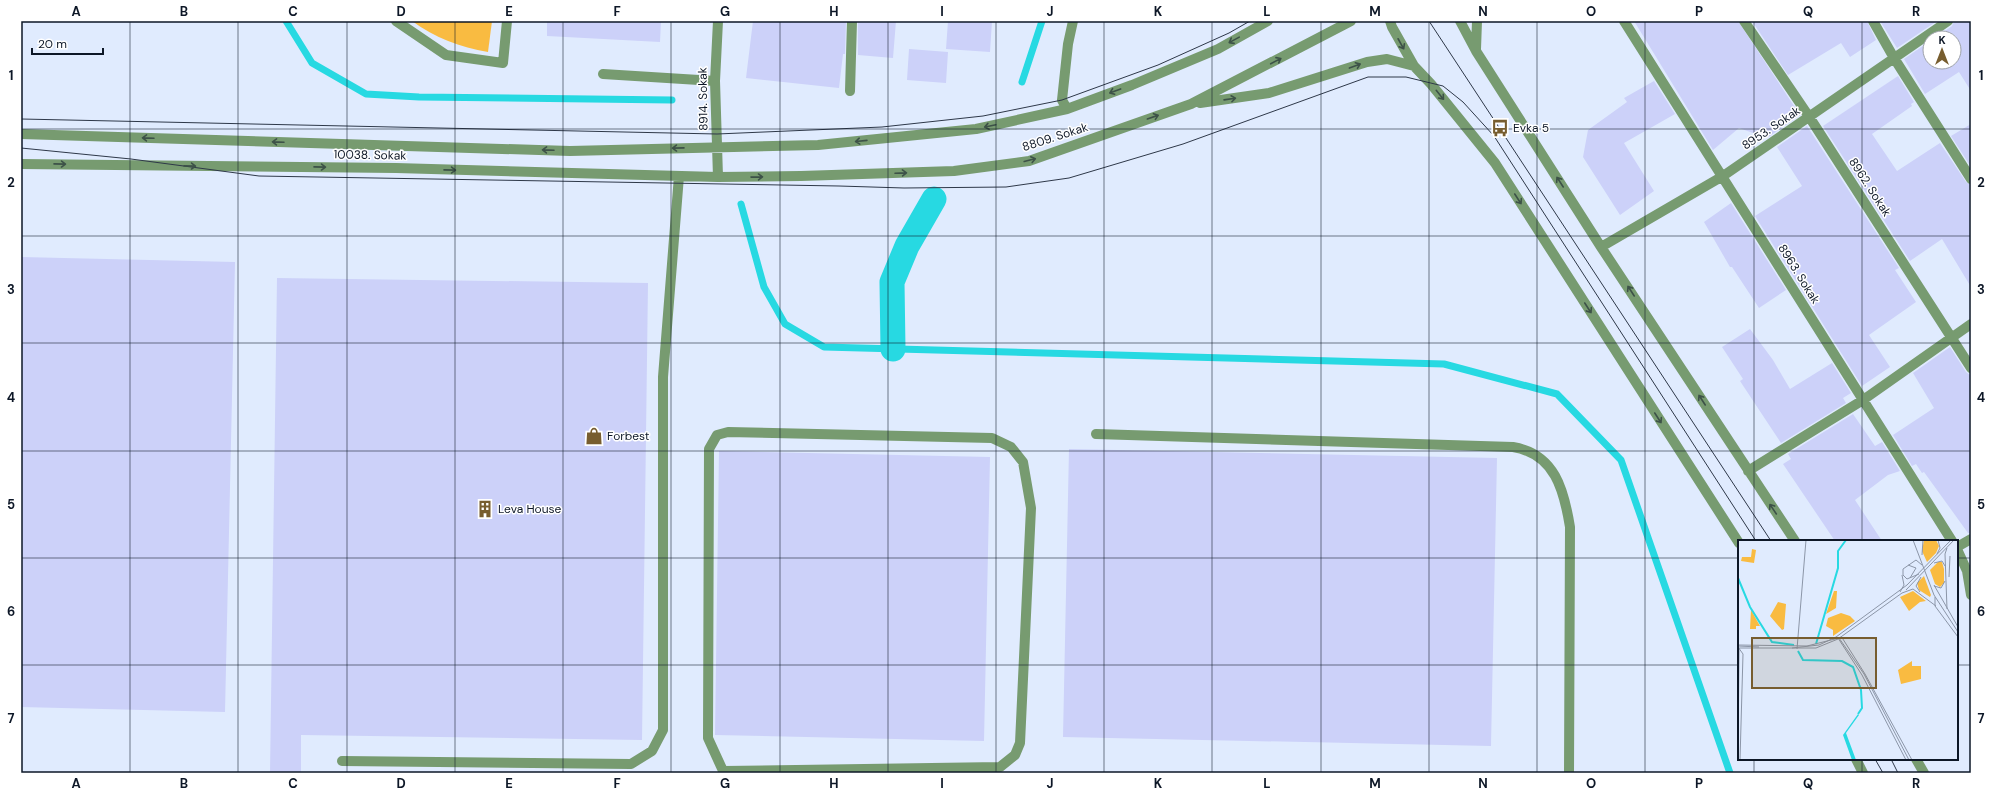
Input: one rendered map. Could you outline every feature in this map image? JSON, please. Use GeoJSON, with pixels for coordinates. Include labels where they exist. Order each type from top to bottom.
{"type":"FeatureCollection","features":[{"type":"Feature","properties":{"kind":"street"},"geometry":{"type":"LineString","coordinates":[[396,21],[446,55],[503,63],[507,21]]}},
{"type":"Feature","properties":{"kind":"street","name":"8914. Sokak"},"geometry":{"type":"LineString","coordinates":[[718,21],[715,81],[718,177]]}},
{"type":"Feature","properties":{"kind":"street"},"geometry":{"type":"LineString","coordinates":[[850,91],[852,21]]}},
{"type":"Feature","properties":{"kind":"street"},"geometry":{"type":"LineString","coordinates":[[1067,109],[1062,100],[1068,44],[1073,21]]}},
{"type":"Feature","properties":{"kind":"street","name":"8809. Sokak"},"geometry":{"type":"LineString","coordinates":[[717,148],[818,145],[976,129],[1067,109],[1132,85],[1218,49],[1268,21]]}},
{"type":"Feature","properties":{"kind":"street","name":"8809. Sokak"},"geometry":{"type":"LineString","coordinates":[[718,177],[954,171],[1029,161],[1191,104],[1351,21]]}},
{"type":"Feature","properties":{"kind":"street"},"geometry":{"type":"LineString","coordinates":[[1390,21],[1414,66],[1431,84],[1495,163],[1738,541]]}},
{"type":"Feature","properties":{"kind":"street"},"geometry":{"type":"LineString","coordinates":[[1460,21],[1476,51],[1601,247],[1794,540]]}},
{"type":"Feature","properties":{"kind":"street"},"geometry":{"type":"LineString","coordinates":[[1476,51],[1477,21]]}},
{"type":"Feature","properties":{"kind":"street","name":"8963. Sokak"},"geometry":{"type":"LineString","coordinates":[[1624,21],[1951,540]]}},
{"type":"Feature","properties":{"kind":"street","name":"8962. Sokak"},"geometry":{"type":"LineString","coordinates":[[1744,21],[1810,118],[1971,368]]}},
{"type":"Feature","properties":{"kind":"street"},"geometry":{"type":"LineString","coordinates":[[1873,21],[1894,58],[1971,179]]}},
{"type":"Feature","properties":{"kind":"street","name":"8953. Sokak"},"geometry":{"type":"LineString","coordinates":[[1601,247],[1723,176],[1810,118],[1948,21]]}},
{"type":"Feature","properties":{"kind":"street"},"geometry":{"type":"LineString","coordinates":[[1191,104],[1269,93],[1367,62],[1387,59],[1414,66]]}},
{"type":"Feature","properties":{"kind":"street"},"geometry":{"type":"LineString","coordinates":[[603,74],[715,81]]}},
{"type":"Feature","properties":{"kind":"street","name":"10038. Sokak"},"geometry":{"type":"LineString","coordinates":[[21,134],[570,151],[717,148]]}},
{"type":"Feature","properties":{"kind":"street","name":"10038. Sokak"},"geometry":{"type":"LineString","coordinates":[[21,164],[396,168],[718,177]]}},
{"type":"Feature","properties":{"kind":"street"},"geometry":{"type":"LineString","coordinates":[[342,761],[631,764],[652,751],[663,730],[663,377],[679,176]]}},
{"type":"Feature","properties":{"kind":"street"},"geometry":{"type":"LineString","coordinates":[[1748,471],[1863,400],[1950,337],[1971,324]]}},
{"type":"Feature","properties":{"kind":"street"},"geometry":{"type":"LineString","coordinates":[[728,432],[992,438],[1011,447],[1023,462],[1031,508],[1020,743],[1015,756],[1000,767],[724,772],[708,738],[709,449],[717,435],[728,432]]}},
{"type":"Feature","properties":{"kind":"street"},"geometry":{"type":"LineString","coordinates":[[1096,434],[1513,447],[1532,452],[1541,458],[1552,469],[1558,482],[1568,511],[1570,527],[1569,773]]}},
{"type":"Feature","properties":{"kind":"street"},"geometry":{"type":"LineString","coordinates":[[1958,547],[1971,539]]}},
{"type":"Feature","properties":{"kind":"street"},"geometry":{"type":"LineString","coordinates":[[1958,550],[1967,571],[1971,595]]}},
{"type":"Feature","properties":{"kind":"street"},"geometry":{"type":"LineString","coordinates":[[1856,760],[1863,773]]}},
{"type":"Feature","properties":{"kind":"street"},"geometry":{"type":"LineString","coordinates":[[1917,760],[1924,773]]}},
{"type":"Feature","properties":{"kind":"shaded area"},"geometry":{"type":"Polygon","coordinates":[[[412,21],[492,21],[488,52],[448,41],[412,21]]]}},
{"type":"Feature","properties":{"kind":"building"},"geometry":{"type":"Polygon","coordinates":[[[547,21],[661,21],[660,42],[547,36],[547,21]]]}},
{"type":"Feature","properties":{"kind":"building"},"geometry":{"type":"Polygon","coordinates":[[[753,21],[846,21],[845,54],[843,54],[839,88],[746,78],[753,21]]]}},
{"type":"Feature","properties":{"kind":"building"},"geometry":{"type":"Polygon","coordinates":[[[858,21],[896,21],[893,58],[858,55],[858,21]]]}},
{"type":"Feature","properties":{"kind":"building"},"geometry":{"type":"Polygon","coordinates":[[[948,21],[992,21],[990,52],[946,49],[948,21]]]}},
{"type":"Feature","properties":{"kind":"building"},"geometry":{"type":"Polygon","coordinates":[[[1634,21],[1738,21],[1800,115],[1767,138],[1739,128],[1713,150],[1634,21]]]}},
{"type":"Feature","properties":{"kind":"building"},"geometry":{"type":"Polygon","coordinates":[[[1752,21],[1867,21],[1876,40],[1850,57],[1841,43],[1788,75],[1752,21]]]}},
{"type":"Feature","properties":{"kind":"building"},"geometry":{"type":"Polygon","coordinates":[[[1880,21],[1937,21],[1922,30],[1897,48],[1880,21]]]}},
{"type":"Feature","properties":{"kind":"building"},"geometry":{"type":"Polygon","coordinates":[[[1954,21],[1971,21],[1971,91],[1959,72],[1925,94],[1904,59],[1922,47],[1922,70],[1962,70],[1962,30],[1946,30],[1952,26],[1954,21]]]}},
{"type":"Feature","properties":{"kind":"building"},"geometry":{"type":"Polygon","coordinates":[[[909,49],[948,52],[946,83],[907,80],[909,49]]]}},
{"type":"Feature","properties":{"kind":"building"},"geometry":{"type":"Polygon","coordinates":[[[1898,76],[1914,102],[1911,104],[1912,106],[1872,134],[1897,171],[1940,143],[1966,182],[1971,185],[1971,287],[1942,239],[1910,261],[1823,126],[1898,76]]]}},
{"type":"Feature","properties":{"kind":"building"},"geometry":{"type":"Polygon","coordinates":[[[1654,81],[1675,114],[1624,143],[1654,191],[1620,215],[1583,157],[1588,130],[1627,102],[1624,98],[1654,81]]]}},
{"type":"Feature","properties":{"kind":"building"},"geometry":{"type":"Polygon","coordinates":[[[1971,124],[1971,167],[1951,136],[1971,124]]]}},
{"type":"Feature","properties":{"kind":"building"},"geometry":{"type":"Polygon","coordinates":[[[1807,126],[1899,268],[1895,270],[1916,302],[1869,335],[1890,367],[1862,386],[1755,216],[1802,186],[1777,147],[1807,126]]]}},
{"type":"Feature","properties":{"kind":"building"},"geometry":{"type":"Polygon","coordinates":[[[1731,203],[1786,290],[1759,308],[1732,267],[1730,267],[1704,222],[1731,203]]]}},
{"type":"Feature","properties":{"kind":"building"},"geometry":{"type":"Polygon","coordinates":[[[21,257],[235,262],[225,712],[21,707],[21,257]]]}},
{"type":"Feature","properties":{"kind":"building","name":"Leva House"},"geometry":{"type":"Polygon","coordinates":[[[277,278],[648,283],[642,740],[301,735],[301,773],[270,773],[277,278]]]}},
{"type":"Feature","properties":{"kind":"building"},"geometry":{"type":"Polygon","coordinates":[[[1750,329],[1773,360],[1790,389],[1832,363],[1851,393],[1843,398],[1846,403],[1781,443],[1740,381],[1743,379],[1722,347],[1750,329]]]}},
{"type":"Feature","properties":{"kind":"building"},"geometry":{"type":"Polygon","coordinates":[[[1950,347],[1966,372],[1971,376],[1971,533],[1968,533],[1924,472],[1922,473],[1916,464],[1912,466],[1893,435],[1934,408],[1913,373],[1950,347]]]}},
{"type":"Feature","properties":{"kind":"building"},"geometry":{"type":"Polygon","coordinates":[[[1853,414],[1875,446],[1882,442],[1900,471],[1888,475],[1855,500],[1881,540],[1834,540],[1783,464],[1791,459],[1788,454],[1853,414]]]}},
{"type":"Feature","properties":{"kind":"building"},"geometry":{"type":"Polygon","coordinates":[[[1069,449],[1497,458],[1491,746],[1063,737],[1069,449]]]}},
{"type":"Feature","properties":{"kind":"building"},"geometry":{"type":"Polygon","coordinates":[[[719,451],[990,457],[984,741],[715,735],[719,451]]]}},
{"type":"Feature","properties":{"kind":"waterway"},"geometry":{"type":"LineString","coordinates":[[286,21],[312,63],[366,94],[419,97],[672,100]]}},
{"type":"Feature","properties":{"kind":"waterway"},"geometry":{"type":"LineString","coordinates":[[1022,82],[1042,21]]}},
{"type":"Feature","properties":{"kind":"waterway"},"geometry":{"type":"LineString","coordinates":[[893,349],[892,282],[907,246],[934,199]]}},
{"type":"Feature","properties":{"kind":"waterway"},"geometry":{"type":"LineString","coordinates":[[741,204],[764,287],[785,324],[824,347],[1444,364],[1557,394],[1621,460],[1730,773]]}},
{"type":"Feature","properties":{"kind":"tram line"},"geometry":{"type":"LineString","coordinates":[[21,119],[717,134],[882,127],[983,116],[1062,100],[1158,65],[1229,33],[1250,21]]}},
{"type":"Feature","properties":{"kind":"tram line"},"geometry":{"type":"LineString","coordinates":[[1429,21],[1770,540]]}},
{"type":"Feature","properties":{"kind":"tram line"},"geometry":{"type":"LineString","coordinates":[[21,148],[131,159],[259,176],[904,188],[1006,187],[1069,178],[1183,144],[1368,77],[1406,77],[1443,86],[1463,102],[1494,136],[1755,540]]}},
{"type":"Feature","properties":{"kind":"tram line"},"geometry":{"type":"LineString","coordinates":[[1876,760],[1883,773]]}},
{"type":"Feature","properties":{"kind":"tram line"},"geometry":{"type":"LineString","coordinates":[[1892,760],[1898,773]]}},
{"type":"Feature","properties":{"kind":"place","name":"Evka 5"},"geometry":{"type":"Point","coordinates":[1500,128]}},
{"type":"Feature","properties":{"kind":"place","name":"Forbest"},"geometry":{"type":"Point","coordinates":[594,436]}},
{"type":"Feature","properties":{"kind":"place","name":"Leva House"},"geometry":{"type":"Point","coordinates":[485,509]}}]}
